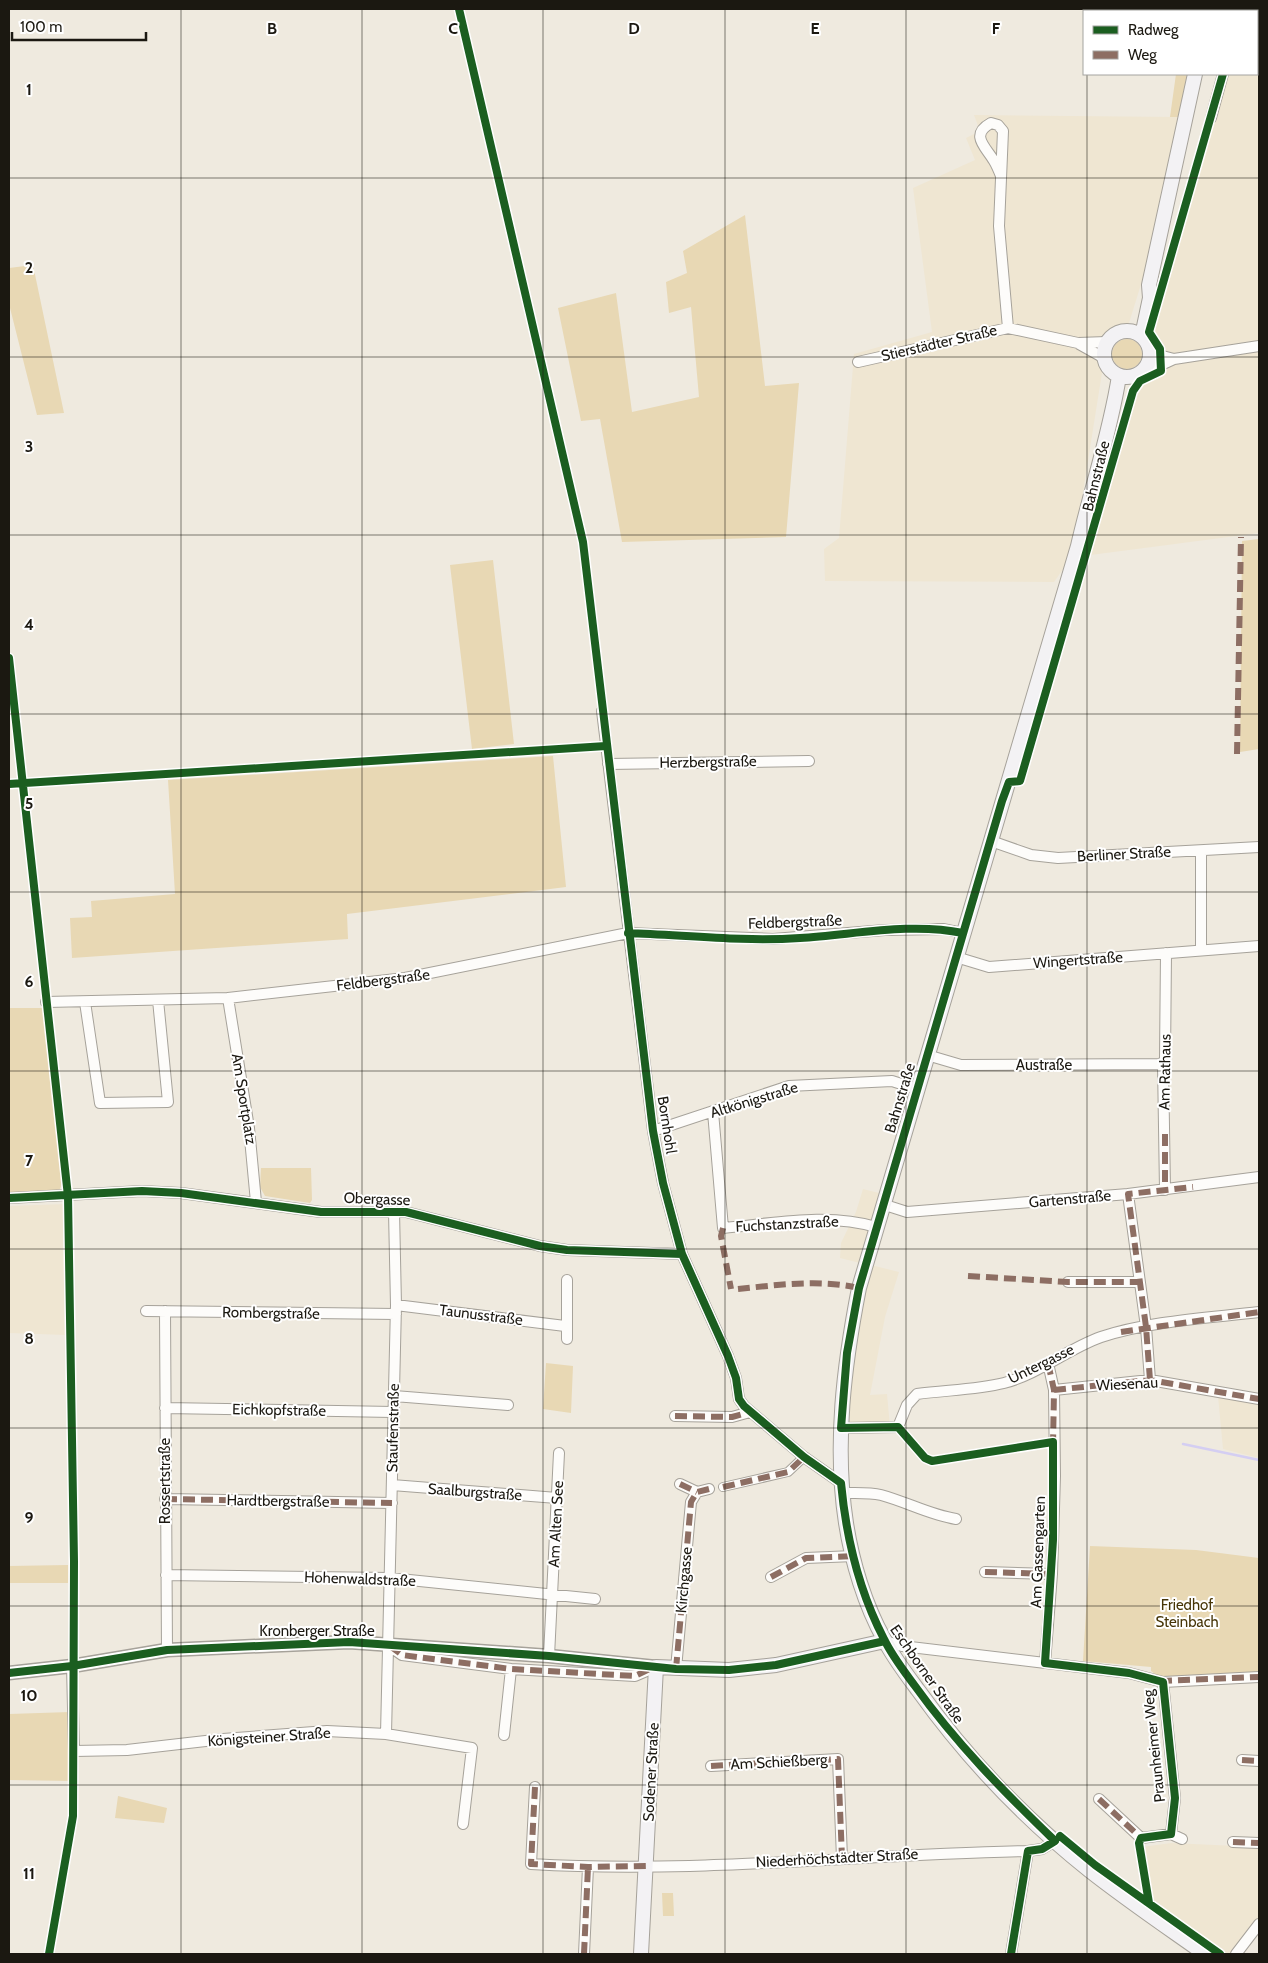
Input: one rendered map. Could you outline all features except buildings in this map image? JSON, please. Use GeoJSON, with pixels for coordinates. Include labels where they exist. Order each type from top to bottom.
{"type":"FeatureCollection","features":[{"type":"Feature","properties":{"kind":"main road"},"geometry":{"type":"LineString","coordinates":[[1142,336],[1150,298],[1150,285],[1195,75]]}},
{"type":"Feature","properties":{"kind":"main road"},"geometry":{"type":"LineString","coordinates":[[1126,331],[1150,285]]}},
{"type":"Feature","properties":{"kind":"main road"},"geometry":{"type":"LineString","coordinates":[[1126,331],[1142,336],[1149,346],[1149,359],[1144,371],[1125,377],[1111,372],[1104,358],[1107,342],[1115,334],[1126,331]]}},
{"type":"Feature","properties":{"kind":"main road","name":"Bahnstraße"},"geometry":{"type":"LineString","coordinates":[[841,1428],[847,1353],[854,1313],[882,1204],[1078,546],[1111,421],[1119,410],[1125,377]]}},
{"type":"Feature","properties":{"kind":"main road","name":"Eschborner Straße"},"geometry":{"type":"LineString","coordinates":[[841,1428],[842,1488],[846,1525],[867,1600],[884,1641],[952,1735],[984,1771],[1055,1841],[1091,1871],[1205,1954]]}},
{"type":"Feature","properties":{"kind":"main road"},"geometry":{"type":"LineString","coordinates":[[656,1667],[729,1670],[776,1665],[884,1641]]}},
{"type":"Feature","properties":{"kind":"main road","name":"Sodener Straße"},"geometry":{"type":"LineString","coordinates":[[641,1954],[656,1667]]}},
{"type":"Feature","properties":{"kind":"street"},"geometry":{"type":"LineString","coordinates":[[1211,118],[1223,75]]}},
{"type":"Feature","properties":{"kind":"street"},"geometry":{"type":"LineString","coordinates":[[1001,176],[999,226],[1008,328]]}},
{"type":"Feature","properties":{"kind":"street","name":"Stierstädter Straße"},"geometry":{"type":"LineString","coordinates":[[858,362],[1008,328],[1078,343],[1107,342]]}},
{"type":"Feature","properties":{"kind":"street","name":"Stierstädter Straße"},"geometry":{"type":"LineString","coordinates":[[1078,343],[1104,358]]}},
{"type":"Feature","properties":{"kind":"street"},"geometry":{"type":"LineString","coordinates":[[1149,359],[1161,365],[1174,359],[1259,346]]}},
{"type":"Feature","properties":{"kind":"street","name":"Bornhohl"},"geometry":{"type":"LineString","coordinates":[[602,711],[653,1131],[663,1183],[682,1254],[728,1356],[736,1378],[739,1399],[750,1412],[842,1488]]}},
{"type":"Feature","properties":{"kind":"street","name":"Herzbergstraße"},"geometry":{"type":"LineString","coordinates":[[608,764],[808,761]]}},
{"type":"Feature","properties":{"kind":"street","name":"Berliner Straße"},"geometry":{"type":"LineString","coordinates":[[991,841],[1030,855],[1058,858],[1259,847]]}},
{"type":"Feature","properties":{"kind":"street"},"geometry":{"type":"LineString","coordinates":[[1200,851],[1201,949]]}},
{"type":"Feature","properties":{"kind":"street","name":"Feldbergstraße"},"geometry":{"type":"LineString","coordinates":[[46,1002],[228,998],[414,976],[628,933],[774,939],[885,930],[944,929],[963,934]]}},
{"type":"Feature","properties":{"kind":"street","name":"Wingertstraße"},"geometry":{"type":"LineString","coordinates":[[956,957],[989,967],[1201,949],[1259,946]]}},
{"type":"Feature","properties":{"kind":"street","name":"Am Rathaus"},"geometry":{"type":"LineString","coordinates":[[1165,1190],[1163,1064],[1165,1058],[1166,953]]}},
{"type":"Feature","properties":{"kind":"street","name":"Am Sportplatz"},"geometry":{"type":"LineString","coordinates":[[228,998],[249,1128],[256,1202]]}},
{"type":"Feature","properties":{"kind":"street"},"geometry":{"type":"LineString","coordinates":[[85,1002],[100,1103],[168,1102],[158,1000]]}},
{"type":"Feature","properties":{"kind":"street","name":"Austraße"},"geometry":{"type":"LineString","coordinates":[[927,1055],[961,1065],[1163,1064]]}},
{"type":"Feature","properties":{"kind":"street","name":"Altkönigstraße"},"geometry":{"type":"LineString","coordinates":[[653,1131],[782,1088],[800,1085],[892,1081],[917,1088]]}},
{"type":"Feature","properties":{"kind":"street","name":"Fuchstanzstraße"},"geometry":{"type":"LineString","coordinates":[[713,1112],[723,1228],[832,1219],[860,1222],[876,1227]]}},
{"type":"Feature","properties":{"kind":"street","name":"Gartenstraße"},"geometry":{"type":"LineString","coordinates":[[882,1204],[907,1212],[1128,1194],[1259,1177]]}},
{"type":"Feature","properties":{"kind":"street","name":"Obergasse"},"geometry":{"type":"LineString","coordinates":[[9,1198],[142,1191],[256,1202],[321,1212],[420,1214],[540,1246],[567,1250],[682,1254]]}},
{"type":"Feature","properties":{"kind":"street"},"geometry":{"type":"LineString","coordinates":[[1128,1194],[1146,1327],[1150,1380]]}},
{"type":"Feature","properties":{"kind":"street","name":"Staufenstraße"},"geometry":{"type":"LineString","coordinates":[[388,1645],[396,1310],[394,1212]]}},
{"type":"Feature","properties":{"kind":"street"},"geometry":{"type":"LineString","coordinates":[[567,1280],[565,1326],[567,1339]]}},
{"type":"Feature","properties":{"kind":"street"},"geometry":{"type":"LineString","coordinates":[[1068,1282],[1140,1282]]}},
{"type":"Feature","properties":{"kind":"street","name":"Rombergstraße"},"geometry":{"type":"LineString","coordinates":[[146,1311],[396,1310]]}},
{"type":"Feature","properties":{"kind":"street","name":"Taunusstraße"},"geometry":{"type":"LineString","coordinates":[[396,1310],[565,1326]]}},
{"type":"Feature","properties":{"kind":"street","name":"Rossertstraße"},"geometry":{"type":"LineString","coordinates":[[165,1311],[164,1408],[167,1650]]}},
{"type":"Feature","properties":{"kind":"street","name":"Untergasse"},"geometry":{"type":"LineString","coordinates":[[841,1428],[898,1427],[907,1405],[917,1394],[1004,1383],[1048,1363],[1073,1348],[1102,1337],[1146,1327],[1259,1312]]}},
{"type":"Feature","properties":{"kind":"street","name":"Am Gassengarten"},"geometry":{"type":"LineString","coordinates":[[1045,1663],[1052,1574],[1054,1390],[1048,1363]]}},
{"type":"Feature","properties":{"kind":"street","name":"Wiesenau"},"geometry":{"type":"LineString","coordinates":[[1054,1390],[1150,1380],[1259,1400]]}},
{"type":"Feature","properties":{"kind":"street"},"geometry":{"type":"LineString","coordinates":[[394,1396],[508,1405]]}},
{"type":"Feature","properties":{"kind":"street","name":"Eichkopfstraße"},"geometry":{"type":"LineString","coordinates":[[164,1408],[393,1412]]}},
{"type":"Feature","properties":{"kind":"street"},"geometry":{"type":"LineString","coordinates":[[675,1416],[732,1417],[750,1412]]}},
{"type":"Feature","properties":{"kind":"street","name":"Am Alten See"},"geometry":{"type":"LineString","coordinates":[[549,1656],[559,1454]]}},
{"type":"Feature","properties":{"kind":"street"},"geometry":{"type":"LineString","coordinates":[[723,1487],[788,1472],[804,1457]]}},
{"type":"Feature","properties":{"kind":"street"},"geometry":{"type":"LineString","coordinates":[[680,1484],[697,1492],[709,1489]]}},
{"type":"Feature","properties":{"kind":"street","name":"Saalburgstraße"},"geometry":{"type":"LineString","coordinates":[[392,1485],[557,1498]]}},
{"type":"Feature","properties":{"kind":"street"},"geometry":{"type":"LineString","coordinates":[[842,1488],[878,1495],[909,1504],[937,1516],[956,1519]]}},
{"type":"Feature","properties":{"kind":"street","name":"Kirchgasse"},"geometry":{"type":"LineString","coordinates":[[676,1669],[691,1502],[697,1492]]}},
{"type":"Feature","properties":{"kind":"street","name":"Hardtbergstraße"},"geometry":{"type":"LineString","coordinates":[[165,1499],[392,1503]]}},
{"type":"Feature","properties":{"kind":"street"},"geometry":{"type":"LineString","coordinates":[[771,1577],[806,1558],[854,1556]]}},
{"type":"Feature","properties":{"kind":"street","name":"Am Gassengarten"},"geometry":{"type":"LineString","coordinates":[[985,1572],[1052,1574]]}},
{"type":"Feature","properties":{"kind":"street","name":"Hohenwaldstraße"},"geometry":{"type":"LineString","coordinates":[[166,1575],[390,1578],[553,1594]]}},
{"type":"Feature","properties":{"kind":"street"},"geometry":{"type":"LineString","coordinates":[[553,1594],[595,1599]]}},
{"type":"Feature","properties":{"kind":"street","name":"Praunheimer Weg"},"geometry":{"type":"LineString","coordinates":[[884,1641],[902,1646],[1129,1673],[1163,1682],[1259,1677]]}},
{"type":"Feature","properties":{"kind":"street","name":"Kronberger Straße"},"geometry":{"type":"LineString","coordinates":[[9,1673],[72,1666],[167,1650],[349,1642],[549,1656],[656,1667]]}},
{"type":"Feature","properties":{"kind":"street","name":"Kronberger Straße"},"geometry":{"type":"LineString","coordinates":[[388,1645],[402,1655],[511,1669],[635,1676],[656,1667]]}},
{"type":"Feature","properties":{"kind":"street","name":"Kronberger Straße"},"geometry":{"type":"LineString","coordinates":[[386,1734],[388,1645]]}},
{"type":"Feature","properties":{"kind":"street","name":"Königsteiner Straße"},"geometry":{"type":"LineString","coordinates":[[72,1666],[74,1751],[127,1750],[223,1739],[318,1732],[386,1734],[472,1748],[464,1824]]}},
{"type":"Feature","properties":{"kind":"street"},"geometry":{"type":"LineString","coordinates":[[504,1734],[511,1669]]}},
{"type":"Feature","properties":{"kind":"street","name":"Praunheimer Weg"},"geometry":{"type":"LineString","coordinates":[[1163,1682],[1175,1798],[1171,1834]]}},
{"type":"Feature","properties":{"kind":"street","name":"Am Schießberg"},"geometry":{"type":"LineString","coordinates":[[711,1766],[838,1759],[842,1858]]}},
{"type":"Feature","properties":{"kind":"street"},"geometry":{"type":"LineString","coordinates":[[1242,1760],[1259,1760]]}},
{"type":"Feature","properties":{"kind":"street","name":"Niederhöchstädter Straße"},"geometry":{"type":"LineString","coordinates":[[535,1787],[531,1864],[646,1872],[842,1858],[1028,1851],[1042,1849],[1055,1841]]}},
{"type":"Feature","properties":{"kind":"street"},"geometry":{"type":"LineString","coordinates":[[1099,1799],[1142,1838],[1171,1834],[1182,1839]]}},
{"type":"Feature","properties":{"kind":"street"},"geometry":{"type":"LineString","coordinates":[[1233,1842],[1259,1843]]}},
{"type":"Feature","properties":{"kind":"street"},"geometry":{"type":"LineString","coordinates":[[1011,1954],[1028,1851]]}},
{"type":"Feature","properties":{"kind":"street"},"geometry":{"type":"LineString","coordinates":[[584,1954],[588,1867]]}},
{"type":"Feature","properties":{"kind":"street"},"geometry":{"type":"LineString","coordinates":[[1236,1954],[1259,1924]]}},
{"type":"Feature","properties":{"kind":"shaded area"},"geometry":{"type":"Polygon","coordinates":[[[1259,57],[1259,533],[1083,556],[1136,391],[1158,373],[1157,343],[1153,329],[1227,75],[1258,75],[1259,57]]]}},
{"type":"Feature","properties":{"kind":"shaded area"},"geometry":{"type":"Polygon","coordinates":[[[974,115],[1179,117],[1160,223],[1129,323],[1108,335],[1073,555],[1054,582],[825,581],[824,549],[839,538],[854,354],[932,332],[913,188],[975,160],[966,138],[980,131],[974,115]]]}},
{"type":"Feature","properties":{"kind":"shaded area"},"geometry":{"type":"Polygon","coordinates":[[[863,1189],[879,1193],[860,1263],[840,1258],[841,1243],[856,1212],[863,1189]]]}},
{"type":"Feature","properties":{"kind":"shaded area"},"geometry":{"type":"Polygon","coordinates":[[[66,1204],[66,1335],[9,1333],[9,1206],[66,1204]]]}},
{"type":"Feature","properties":{"kind":"shaded area"},"geometry":{"type":"Polygon","coordinates":[[[867,1264],[899,1272],[885,1317],[870,1395],[887,1394],[890,1427],[842,1428],[867,1264]]]}},
{"type":"Feature","properties":{"kind":"shaded area"},"geometry":{"type":"Polygon","coordinates":[[[1218,1396],[1259,1404],[1259,1458],[1223,1449],[1218,1396]]]}},
{"type":"Feature","properties":{"kind":"shaded area"},"geometry":{"type":"Polygon","coordinates":[[[1171,1843],[1259,1847],[1259,1933],[1243,1954],[1228,1954],[1151,1898],[1142,1847],[1171,1843]]]}},
{"type":"Feature","properties":{"kind":"green space"},"geometry":{"type":"Polygon","coordinates":[[[1176,75],[1187,75],[1179,117],[1170,117],[1176,75]]]}},
{"type":"Feature","properties":{"kind":"green space"},"geometry":{"type":"Polygon","coordinates":[[[745,215],[765,386],[799,383],[786,537],[622,542],[600,419],[581,421],[558,308],[616,293],[632,412],[699,397],[691,307],[669,313],[666,282],[687,273],[683,251],[745,215]]]}},
{"type":"Feature","properties":{"kind":"green space"},"geometry":{"type":"Polygon","coordinates":[[[33,265],[64,413],[37,415],[9,304],[9,268],[33,265]]]}},
{"type":"Feature","properties":{"kind":"green space"},"geometry":{"type":"Polygon","coordinates":[[[1127,339],[1138,343],[1142,354],[1138,365],[1127,369],[1116,365],[1112,354],[1116,343],[1127,339]]]}},
{"type":"Feature","properties":{"kind":"green space"},"geometry":{"type":"Polygon","coordinates":[[[1259,539],[1259,749],[1240,752],[1242,541],[1259,539]]]}},
{"type":"Feature","properties":{"kind":"green space"},"geometry":{"type":"Polygon","coordinates":[[[493,560],[514,744],[472,749],[450,565],[493,560]]]}},
{"type":"Feature","properties":{"kind":"green space"},"geometry":{"type":"Polygon","coordinates":[[[553,756],[566,887],[347,914],[348,939],[72,958],[70,918],[92,917],[91,901],[175,894],[168,780],[553,756]]]}},
{"type":"Feature","properties":{"kind":"green space"},"geometry":{"type":"Polygon","coordinates":[[[9,1008],[44,1008],[62,1183],[59,1192],[9,1192],[9,1008]]]}},
{"type":"Feature","properties":{"kind":"green space"},"geometry":{"type":"Polygon","coordinates":[[[261,1168],[311,1168],[312,1200],[310,1203],[265,1196],[260,1187],[261,1168]]]}},
{"type":"Feature","properties":{"kind":"green space"},"geometry":{"type":"Polygon","coordinates":[[[546,1363],[573,1366],[571,1413],[543,1409],[546,1363]]]}},
{"type":"Feature","properties":{"kind":"green space","name":"Friedhof Steinbach"},"geometry":{"type":"Polygon","coordinates":[[[1090,1546],[1196,1550],[1259,1558],[1259,1674],[1163,1680],[1151,1671],[1151,1667],[1083,1661],[1090,1546]]]}},
{"type":"Feature","properties":{"kind":"green space"},"geometry":{"type":"Polygon","coordinates":[[[68,1565],[68,1583],[9,1583],[9,1566],[68,1565]]]}},
{"type":"Feature","properties":{"kind":"green space"},"geometry":{"type":"Polygon","coordinates":[[[70,1712],[71,1781],[9,1780],[9,1714],[70,1712]]]}},
{"type":"Feature","properties":{"kind":"green space"},"geometry":{"type":"Polygon","coordinates":[[[118,1796],[167,1808],[164,1823],[115,1818],[118,1796]]]}},
{"type":"Feature","properties":{"kind":"green space"},"geometry":{"type":"Polygon","coordinates":[[[662,1893],[673,1893],[674,1916],[663,1916],[662,1893]]]}},
{"type":"Feature","properties":{"kind":"waterway"},"geometry":{"type":"LineString","coordinates":[[1183,1444],[1259,1460]]}},
{"type":"Feature","properties":{"kind":"marked path"},"geometry":{"type":"LineString","coordinates":[[1237,754],[1241,537]]}},
{"type":"Feature","properties":{"kind":"marked path"},"geometry":{"type":"LineString","coordinates":[[1165,1134],[1165,1190]]}},
{"type":"Feature","properties":{"kind":"marked path"},"geometry":{"type":"LineString","coordinates":[[1150,1380],[1146,1327],[1128,1194],[1193,1187]]}},
{"type":"Feature","properties":{"kind":"marked path"},"geometry":{"type":"LineString","coordinates":[[723,1228],[721,1236],[731,1289]]}},
{"type":"Feature","properties":{"kind":"marked path"},"geometry":{"type":"LineString","coordinates":[[968,1276],[1068,1282],[1140,1282]]}},
{"type":"Feature","properties":{"kind":"marked path"},"geometry":{"type":"LineString","coordinates":[[738,1289],[814,1283],[859,1288]]}},
{"type":"Feature","properties":{"kind":"marked path"},"geometry":{"type":"LineString","coordinates":[[1121,1332],[1259,1312]]}},
{"type":"Feature","properties":{"kind":"marked path"},"geometry":{"type":"LineString","coordinates":[[1030,1372],[1056,1358]]}},
{"type":"Feature","properties":{"kind":"marked path"},"geometry":{"type":"LineString","coordinates":[[1048,1363],[1054,1390],[1053,1445]]}},
{"type":"Feature","properties":{"kind":"marked path"},"geometry":{"type":"LineString","coordinates":[[1054,1390],[1150,1380],[1259,1399]]}},
{"type":"Feature","properties":{"kind":"marked path"},"geometry":{"type":"LineString","coordinates":[[675,1416],[732,1417],[750,1412]]}},
{"type":"Feature","properties":{"kind":"marked path"},"geometry":{"type":"LineString","coordinates":[[723,1487],[788,1472],[804,1457]]}},
{"type":"Feature","properties":{"kind":"marked path"},"geometry":{"type":"LineString","coordinates":[[680,1484],[697,1492]]}},
{"type":"Feature","properties":{"kind":"marked path"},"geometry":{"type":"LineString","coordinates":[[676,1669],[691,1502],[697,1492],[709,1489]]}},
{"type":"Feature","properties":{"kind":"marked path"},"geometry":{"type":"LineString","coordinates":[[165,1499],[392,1503]]}},
{"type":"Feature","properties":{"kind":"marked path"},"geometry":{"type":"LineString","coordinates":[[771,1577],[806,1558],[854,1556]]}},
{"type":"Feature","properties":{"kind":"marked path"},"geometry":{"type":"LineString","coordinates":[[985,1572],[1052,1574]]}},
{"type":"Feature","properties":{"kind":"marked path"},"geometry":{"type":"LineString","coordinates":[[390,1646],[402,1655],[511,1669],[635,1676],[652,1668]]}},
{"type":"Feature","properties":{"kind":"marked path"},"geometry":{"type":"LineString","coordinates":[[1160,1681],[1259,1677]]}},
{"type":"Feature","properties":{"kind":"marked path"},"geometry":{"type":"LineString","coordinates":[[711,1766],[838,1759],[842,1858]]}},
{"type":"Feature","properties":{"kind":"marked path"},"geometry":{"type":"LineString","coordinates":[[1242,1760],[1259,1761]]}},
{"type":"Feature","properties":{"kind":"marked path"},"geometry":{"type":"LineString","coordinates":[[535,1787],[531,1864],[588,1867],[646,1866]]}},
{"type":"Feature","properties":{"kind":"marked path"},"geometry":{"type":"LineString","coordinates":[[1099,1799],[1141,1838],[1145,1838]]}},
{"type":"Feature","properties":{"kind":"marked path"},"geometry":{"type":"LineString","coordinates":[[1233,1842],[1259,1843]]}},
{"type":"Feature","properties":{"kind":"marked path"},"geometry":{"type":"LineString","coordinates":[[584,1954],[588,1867]]}},
{"type":"Feature","properties":{"kind":"cycle path"},"geometry":{"type":"LineString","coordinates":[[459,9],[583,542],[653,1131],[663,1183],[682,1254],[728,1356],[736,1378],[739,1399],[744,1406],[804,1457],[841,1483],[846,1523],[861,1583],[875,1621],[894,1657],[964,1747],[1055,1841],[1042,1849],[1028,1851],[1011,1954]]}},
{"type":"Feature","properties":{"kind":"cycle path"},"geometry":{"type":"LineString","coordinates":[[1149,1903],[1139,1843],[1141,1838],[1171,1834],[1175,1798],[1163,1682],[1129,1673],[1045,1663],[1053,1540],[1053,1442],[932,1461],[925,1458],[898,1427],[841,1428],[847,1353],[859,1288],[1002,801],[1009,782],[1020,781],[1133,391],[1140,381],[1161,371],[1160,349],[1149,332],[1223,75]]}},
{"type":"Feature","properties":{"kind":"cycle path"},"geometry":{"type":"LineString","coordinates":[[9,658],[68,1196],[74,1561],[73,1816],[49,1954]]}},
{"type":"Feature","properties":{"kind":"cycle path"},"geometry":{"type":"LineString","coordinates":[[9,784],[606,746]]}},
{"type":"Feature","properties":{"kind":"cycle path"},"geometry":{"type":"LineString","coordinates":[[628,933],[757,939],[800,938],[902,929],[943,930],[963,933]]}},
{"type":"Feature","properties":{"kind":"cycle path"},"geometry":{"type":"LineString","coordinates":[[9,1198],[142,1191],[181,1193],[321,1212],[406,1212],[540,1246],[567,1250],[682,1254]]}},
{"type":"Feature","properties":{"kind":"cycle path"},"geometry":{"type":"LineString","coordinates":[[9,1673],[72,1666],[167,1650],[349,1642],[549,1656],[676,1669],[729,1670],[776,1665],[885,1641]]}},
{"type":"Feature","properties":{"kind":"cycle path"},"geometry":{"type":"LineString","coordinates":[[1060,1836],[1095,1865],[1220,1954]]}}]}
